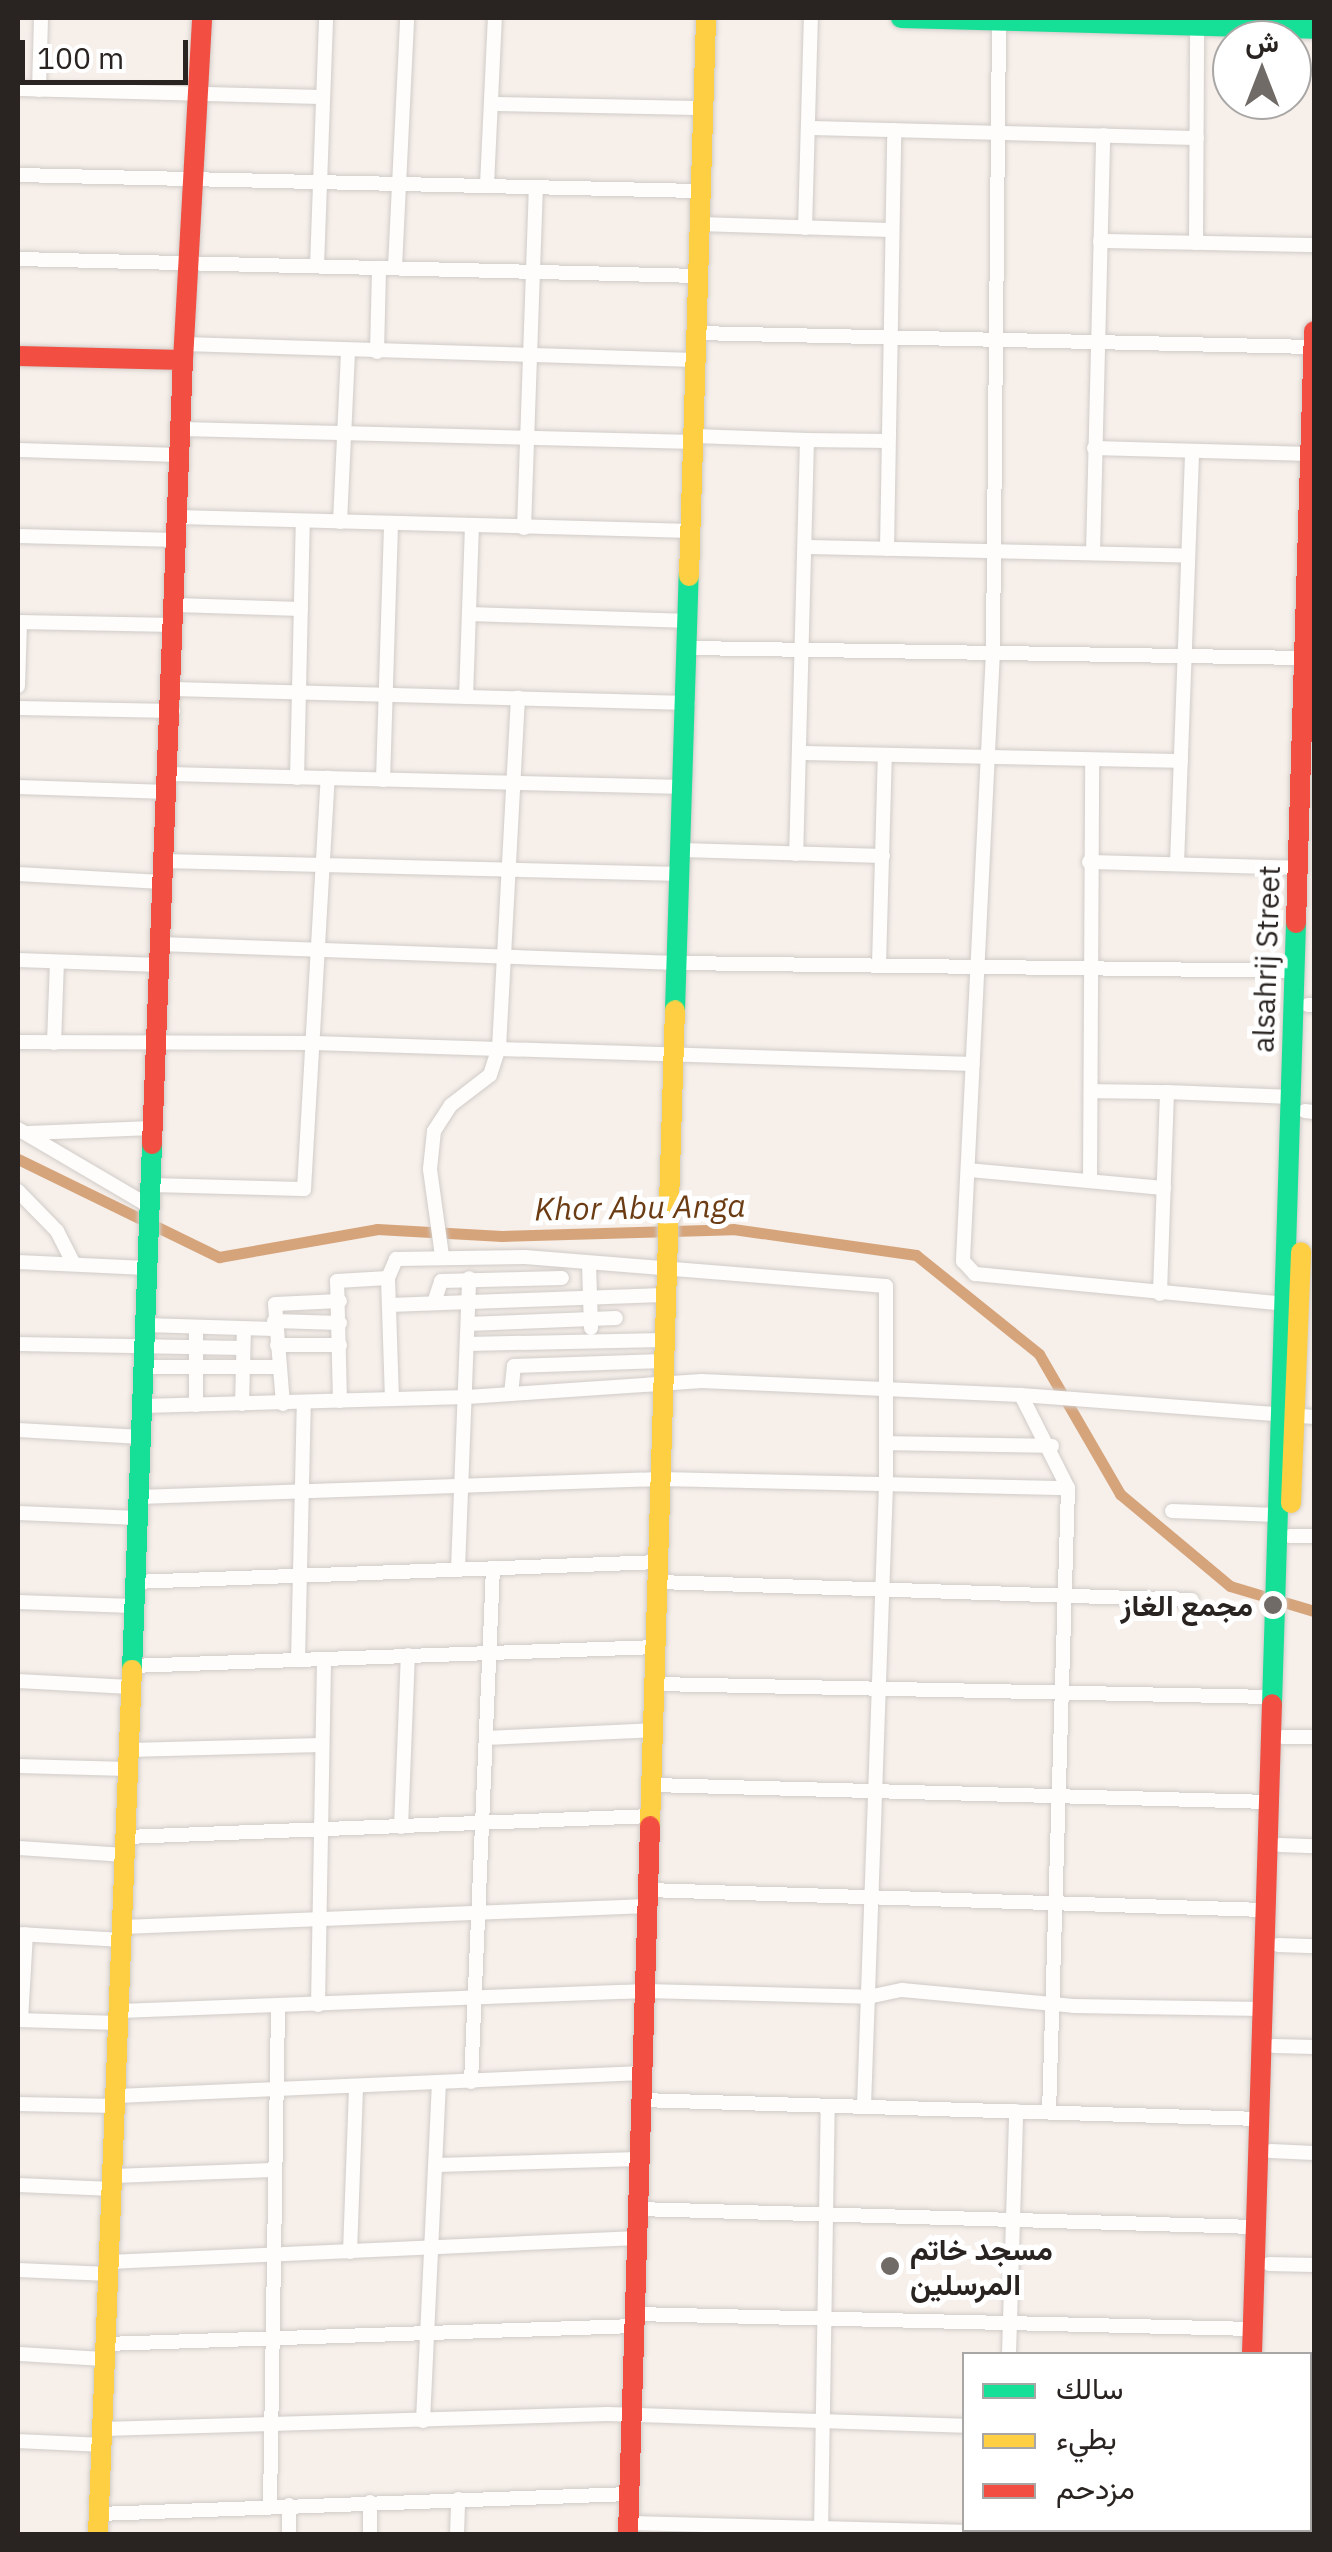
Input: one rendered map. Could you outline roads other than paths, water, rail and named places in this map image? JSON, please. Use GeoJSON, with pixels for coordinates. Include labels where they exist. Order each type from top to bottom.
{"type":"FeatureCollection","features":[{"type":"Feature","properties":{"kind":"street"},"geometry":{"type":"LineString","coordinates":[[39,90],[42,18]]}},
{"type":"Feature","properties":{"kind":"street"},"geometry":{"type":"LineString","coordinates":[[202,18],[183,352],[173,700],[146,1268],[98,2524],[270,2506],[630,2494]]}},
{"type":"Feature","properties":{"kind":"street"},"geometry":{"type":"LineString","coordinates":[[317,266],[326,18]]}},
{"type":"Feature","properties":{"kind":"street"},"geometry":{"type":"LineString","coordinates":[[377,352],[398,182],[407,18]]}},
{"type":"Feature","properties":{"kind":"street"},"geometry":{"type":"LineString","coordinates":[[486,185],[495,18]]}},
{"type":"Feature","properties":{"kind":"street"},"geometry":{"type":"LineString","coordinates":[[706,18],[694,360],[688,703],[663,1350],[658,1647],[628,2529],[962,2532]]}},
{"type":"Feature","properties":{"kind":"street"},"geometry":{"type":"LineString","coordinates":[[805,228],[811,18]]}},
{"type":"Feature","properties":{"kind":"street"},"geometry":{"type":"LineString","coordinates":[[901,18],[1314,29]]}},
{"type":"Feature","properties":{"kind":"street"},"geometry":{"type":"LineString","coordinates":[[999,22],[993,651],[966,1270],[1160,1294],[1285,1304]]}},
{"type":"Feature","properties":{"kind":"street"},"geometry":{"type":"LineString","coordinates":[[1196,243],[1197,26]]}},
{"type":"Feature","properties":{"kind":"street"},"geometry":{"type":"LineString","coordinates":[[18,89],[322,97]]}},
{"type":"Feature","properties":{"kind":"street"},"geometry":{"type":"LineString","coordinates":[[492,104],[702,108]]}},
{"type":"Feature","properties":{"kind":"street"},"geometry":{"type":"LineString","coordinates":[[808,128],[1197,138]]}},
{"type":"Feature","properties":{"kind":"street"},"geometry":{"type":"LineString","coordinates":[[887,549],[894,130]]}},
{"type":"Feature","properties":{"kind":"street"},"geometry":{"type":"LineString","coordinates":[[1093,553],[1103,135]]}},
{"type":"Feature","properties":{"kind":"street"},"geometry":{"type":"LineString","coordinates":[[18,175],[193,183],[398,182],[700,191]]}},
{"type":"Feature","properties":{"kind":"street"},"geometry":{"type":"LineString","coordinates":[[524,528],[536,186]]}},
{"type":"Feature","properties":{"kind":"street"},"geometry":{"type":"LineString","coordinates":[[698,224],[891,230]]}},
{"type":"Feature","properties":{"kind":"street"},"geometry":{"type":"LineString","coordinates":[[1100,241],[1314,245]]}},
{"type":"Feature","properties":{"kind":"street"},"geometry":{"type":"LineString","coordinates":[[18,259],[698,276]]}},
{"type":"Feature","properties":{"kind":"street","name":"alsahrij Street"},"geometry":{"type":"LineString","coordinates":[[1281,1592],[1290,1536],[1297,1415],[1304,1107],[1295,972],[1314,330]]}},
{"type":"Feature","properties":{"kind":"street"},"geometry":{"type":"LineString","coordinates":[[696,333],[1314,347]]}},
{"type":"Feature","properties":{"kind":"street"},"geometry":{"type":"LineString","coordinates":[[340,522],[348,351]]}},
{"type":"Feature","properties":{"kind":"street"},"geometry":{"type":"LineString","coordinates":[[18,356],[348,351],[694,360]]}},
{"type":"Feature","properties":{"kind":"street"},"geometry":{"type":"LineString","coordinates":[[181,429],[526,438],[888,441]]}},
{"type":"Feature","properties":{"kind":"street"},"geometry":{"type":"LineString","coordinates":[[796,854],[807,440]]}},
{"type":"Feature","properties":{"kind":"street"},"geometry":{"type":"LineString","coordinates":[[1094,448],[1312,454]]}},
{"type":"Feature","properties":{"kind":"street"},"geometry":{"type":"LineString","coordinates":[[18,450],[179,455]]}},
{"type":"Feature","properties":{"kind":"street"},"geometry":{"type":"LineString","coordinates":[[1176,864],[1192,450]]}},
{"type":"Feature","properties":{"kind":"street"},"geometry":{"type":"LineString","coordinates":[[178,518],[692,532]]}},
{"type":"Feature","properties":{"kind":"street"},"geometry":{"type":"LineString","coordinates":[[297,778],[303,521]]}},
{"type":"Feature","properties":{"kind":"street"},"geometry":{"type":"LineString","coordinates":[[383,780],[391,523]]}},
{"type":"Feature","properties":{"kind":"street"},"geometry":{"type":"LineString","coordinates":[[466,697],[472,526]]}},
{"type":"Feature","properties":{"kind":"street"},"geometry":{"type":"LineString","coordinates":[[18,536],[177,540]]}},
{"type":"Feature","properties":{"kind":"street"},"geometry":{"type":"LineString","coordinates":[[805,547],[1188,556]]}},
{"type":"Feature","properties":{"kind":"street"},"geometry":{"type":"LineString","coordinates":[[18,686],[19,622],[302,609]]}},
{"type":"Feature","properties":{"kind":"street"},"geometry":{"type":"LineString","coordinates":[[470,614],[690,622]]}},
{"type":"Feature","properties":{"kind":"street"},"geometry":{"type":"LineString","coordinates":[[689,648],[1304,658]]}},
{"type":"Feature","properties":{"kind":"street"},"geometry":{"type":"LineString","coordinates":[[18,708],[300,692],[688,703]]}},
{"type":"Feature","properties":{"kind":"street"},"geometry":{"type":"LineString","coordinates":[[442,1256],[430,1169],[434,1131],[452,1105],[490,1075],[499,1048],[505,869],[518,698]]}},
{"type":"Feature","properties":{"kind":"street"},"geometry":{"type":"LineString","coordinates":[[800,752],[1182,761]]}},
{"type":"Feature","properties":{"kind":"street"},"geometry":{"type":"LineString","coordinates":[[879,965],[884,755]]}},
{"type":"Feature","properties":{"kind":"street"},"geometry":{"type":"LineString","coordinates":[[1090,1181],[1092,760]]}},
{"type":"Feature","properties":{"kind":"street","name":"alsahrij Street"},"geometry":{"type":"LineString","coordinates":[[1281,1592],[1277,1515],[1297,1415],[1285,1304],[1311,1005],[1314,774]]}},
{"type":"Feature","properties":{"kind":"street"},"geometry":{"type":"LineString","coordinates":[[18,787],[328,778],[684,787]]}},
{"type":"Feature","properties":{"kind":"street"},"geometry":{"type":"LineString","coordinates":[[23,1131],[149,1213],[304,1189],[328,778]]}},
{"type":"Feature","properties":{"kind":"street"},"geometry":{"type":"LineString","coordinates":[[682,850],[883,856]]}},
{"type":"Feature","properties":{"kind":"street"},"geometry":{"type":"LineString","coordinates":[[163,860],[681,874]]}},
{"type":"Feature","properties":{"kind":"street"},"geometry":{"type":"LineString","coordinates":[[1089,862],[1299,868]]}},
{"type":"Feature","properties":{"kind":"street"},"geometry":{"type":"LineString","coordinates":[[18,874],[162,882]]}},
{"type":"Feature","properties":{"kind":"street"},"geometry":{"type":"LineString","coordinates":[[18,960],[57,962],[320,948],[677,962],[1295,972]]}},
{"type":"Feature","properties":{"kind":"street"},"geometry":{"type":"LineString","coordinates":[[54,1042],[57,962]]}},
{"type":"Feature","properties":{"kind":"street"},"geometry":{"type":"LineString","coordinates":[[18,1042],[314,1043],[973,1064]]}},
{"type":"Feature","properties":{"kind":"street"},"geometry":{"type":"LineString","coordinates":[[1091,1090],[1167,1092],[1304,1107]]}},
{"type":"Feature","properties":{"kind":"street"},"geometry":{"type":"LineString","coordinates":[[1160,1294],[1167,1092]]}},
{"type":"Feature","properties":{"kind":"street"},"geometry":{"type":"LineString","coordinates":[[23,1131],[152,1128]]}},
{"type":"Feature","properties":{"kind":"street"},"geometry":{"type":"LineString","coordinates":[[969,1170],[1164,1188]]}},
{"type":"Feature","properties":{"kind":"street"},"geometry":{"type":"LineString","coordinates":[[18,1190],[56,1231],[74,1264]]}},
{"type":"Feature","properties":{"kind":"street"},"geometry":{"type":"LineString","coordinates":[[392,1399],[388,1278],[396,1260],[442,1256],[561,1260],[886,1286],[886,1485],[864,2107]]}},
{"type":"Feature","properties":{"kind":"street"},"geometry":{"type":"LineString","coordinates":[[500,1257],[515,1299],[514,1323],[525,1366]]}},
{"type":"Feature","properties":{"kind":"street"},"geometry":{"type":"LineString","coordinates":[[561,1260],[562,1391]]}},
{"type":"Feature","properties":{"kind":"street"},"geometry":{"type":"LineString","coordinates":[[18,1262],[146,1268]]}},
{"type":"Feature","properties":{"kind":"street"},"geometry":{"type":"LineString","coordinates":[[589,1264],[592,1341]]}},
{"type":"Feature","properties":{"kind":"street"},"geometry":{"type":"LineString","coordinates":[[340,1401],[337,1281],[388,1278]]}},
{"type":"Feature","properties":{"kind":"street"},"geometry":{"type":"LineString","coordinates":[[458,1569],[469,1278]]}},
{"type":"Feature","properties":{"kind":"street"},"geometry":{"type":"LineString","coordinates":[[434,1303],[438,1281],[562,1278]]}},
{"type":"Feature","properties":{"kind":"street"},"geometry":{"type":"LineString","coordinates":[[389,1306],[665,1295]]}},
{"type":"Feature","properties":{"kind":"street"},"geometry":{"type":"LineString","coordinates":[[614,1388],[615,1296]]}},
{"type":"Feature","properties":{"kind":"street"},"geometry":{"type":"LineString","coordinates":[[305,1345],[306,1300]]}},
{"type":"Feature","properties":{"kind":"street"},"geometry":{"type":"LineString","coordinates":[[283,1404],[275,1332],[277,1301],[340,1301]]}},
{"type":"Feature","properties":{"kind":"street"},"geometry":{"type":"LineString","coordinates":[[468,1324],[616,1318]]}},
{"type":"Feature","properties":{"kind":"street"},"geometry":{"type":"LineString","coordinates":[[275,1332],[305,1322],[340,1323]]}},
{"type":"Feature","properties":{"kind":"street"},"geometry":{"type":"LineString","coordinates":[[543,1322],[544,1365]]}},
{"type":"Feature","properties":{"kind":"street"},"geometry":{"type":"LineString","coordinates":[[145,1325],[275,1332],[305,1345],[340,1345]]}},
{"type":"Feature","properties":{"kind":"street"},"geometry":{"type":"LineString","coordinates":[[196,1328],[196,1405]]}},
{"type":"Feature","properties":{"kind":"street"},"geometry":{"type":"LineString","coordinates":[[242,1404],[244,1329]]}},
{"type":"Feature","properties":{"kind":"street"},"geometry":{"type":"LineString","coordinates":[[468,1344],[616,1340],[663,1350]]}},
{"type":"Feature","properties":{"kind":"street"},"geometry":{"type":"LineString","coordinates":[[18,1344],[196,1368],[280,1368]]}},
{"type":"Feature","properties":{"kind":"street"},"geometry":{"type":"LineString","coordinates":[[144,1358],[196,1348],[243,1348]]}},
{"type":"Feature","properties":{"kind":"street"},"geometry":{"type":"LineString","coordinates":[[511,1394],[511,1368],[615,1362],[663,1350]]}},
{"type":"Feature","properties":{"kind":"street"},"geometry":{"type":"LineString","coordinates":[[142,1406],[467,1397],[662,1385],[1021,1394],[1297,1415]]}},
{"type":"Feature","properties":{"kind":"street"},"geometry":{"type":"LineString","coordinates":[[1021,1394],[1052,1446],[1068,1488],[1069,1594],[1050,2112]]}},
{"type":"Feature","properties":{"kind":"street"},"geometry":{"type":"LineString","coordinates":[[298,1660],[304,1402]]}},
{"type":"Feature","properties":{"kind":"street"},"geometry":{"type":"LineString","coordinates":[[18,1430],[142,1437]]}},
{"type":"Feature","properties":{"kind":"street"},"geometry":{"type":"LineString","coordinates":[[886,1443],[1052,1446]]}},
{"type":"Feature","properties":{"kind":"street"},"geometry":{"type":"LineString","coordinates":[[18,1513],[138,1507],[302,1491],[660,1479],[1068,1488]]}},
{"type":"Feature","properties":{"kind":"street"},"geometry":{"type":"LineString","coordinates":[[1172,1511],[1277,1515]]}},
{"type":"Feature","properties":{"kind":"street"},"geometry":{"type":"LineString","coordinates":[[1290,1536],[1314,1536]]}},
{"type":"Feature","properties":{"kind":"street"},"geometry":{"type":"LineString","coordinates":[[134,1582],[493,1568],[659,1572],[882,1587],[1192,1600]]}},
{"type":"Feature","properties":{"kind":"street"},"geometry":{"type":"LineString","coordinates":[[471,2082],[486,1823],[493,1568]]}},
{"type":"Feature","properties":{"kind":"street"},"geometry":{"type":"LineString","coordinates":[[1266,2352],[1283,1737],[1281,1592]]}},
{"type":"Feature","properties":{"kind":"street"},"geometry":{"type":"LineString","coordinates":[[18,1602],[133,1606]]}},
{"type":"Feature","properties":{"kind":"street"},"geometry":{"type":"LineString","coordinates":[[1252,2352],[1271,1697],[1280,1616]]}},
{"type":"Feature","properties":{"kind":"street"},"geometry":{"type":"LineString","coordinates":[[18,1681],[131,1676],[298,1660],[658,1647]]}},
{"type":"Feature","properties":{"kind":"street"},"geometry":{"type":"LineString","coordinates":[[401,1827],[408,1655]]}},
{"type":"Feature","properties":{"kind":"street"},"geometry":{"type":"LineString","coordinates":[[318,2005],[325,1832],[321,1745],[324,1659]]}},
{"type":"Feature","properties":{"kind":"street"},"geometry":{"type":"LineString","coordinates":[[656,1684],[1271,1697]]}},
{"type":"Feature","properties":{"kind":"street"},"geometry":{"type":"LineString","coordinates":[[488,1738],[655,1730]]}},
{"type":"Feature","properties":{"kind":"street"},"geometry":{"type":"LineString","coordinates":[[1283,1737],[1314,1737]]}},
{"type":"Feature","properties":{"kind":"street"},"geometry":{"type":"LineString","coordinates":[[18,1766],[321,1745]]}},
{"type":"Feature","properties":{"kind":"street"},"geometry":{"type":"LineString","coordinates":[[653,1785],[876,1795],[1268,1802]]}},
{"type":"Feature","properties":{"kind":"street"},"geometry":{"type":"LineString","coordinates":[[18,1848],[126,1846],[401,1827],[651,1816]]}},
{"type":"Feature","properties":{"kind":"street"},"geometry":{"type":"LineString","coordinates":[[1280,1845],[1314,1846]]}},
{"type":"Feature","properties":{"kind":"street"},"geometry":{"type":"LineString","coordinates":[[1262,2010],[1052,2004],[921,1990],[868,1997],[646,1991],[19,2020],[22,1934],[123,1933],[482,1913],[648,1898],[873,1898],[1265,1910]]}},
{"type":"Feature","properties":{"kind":"street"},"geometry":{"type":"LineString","coordinates":[[1278,1945],[1314,1946]]}},
{"type":"Feature","properties":{"kind":"street"},"geometry":{"type":"LineString","coordinates":[[270,2506],[272,2170],[278,2006]]}},
{"type":"Feature","properties":{"kind":"street"},"geometry":{"type":"LineString","coordinates":[[1274,2046],[1314,2047]]}},
{"type":"Feature","properties":{"kind":"street"},"geometry":{"type":"LineString","coordinates":[[18,2104],[642,2073]]}},
{"type":"Feature","properties":{"kind":"street"},"geometry":{"type":"LineString","coordinates":[[423,2420],[439,2084]]}},
{"type":"Feature","properties":{"kind":"street"},"geometry":{"type":"LineString","coordinates":[[350,2252],[356,2086]]}},
{"type":"Feature","properties":{"kind":"street"},"geometry":{"type":"LineString","coordinates":[[641,2100],[1260,2118]]}},
{"type":"Feature","properties":{"kind":"street"},"geometry":{"type":"LineString","coordinates":[[821,2530],[828,2107]]}},
{"type":"Feature","properties":{"kind":"street"},"geometry":{"type":"LineString","coordinates":[[1009,2352],[1016,2110]]}},
{"type":"Feature","properties":{"kind":"street"},"geometry":{"type":"LineString","coordinates":[[1271,2151],[1314,2153]]}},
{"type":"Feature","properties":{"kind":"street"},"geometry":{"type":"LineString","coordinates":[[437,2165],[639,2159]]}},
{"type":"Feature","properties":{"kind":"street"},"geometry":{"type":"LineString","coordinates":[[18,2185],[272,2170]]}},
{"type":"Feature","properties":{"kind":"street"},"geometry":{"type":"LineString","coordinates":[[638,2209],[1255,2227]]}},
{"type":"Feature","properties":{"kind":"street"},"geometry":{"type":"LineString","coordinates":[[18,2270],[637,2238]]}},
{"type":"Feature","properties":{"kind":"street"},"geometry":{"type":"LineString","coordinates":[[1269,2264],[1314,2266]]}},
{"type":"Feature","properties":{"kind":"street"},"geometry":{"type":"LineString","coordinates":[[18,2354],[635,2320],[824,2317],[1253,2330]]}},
{"type":"Feature","properties":{"kind":"street"},"geometry":{"type":"LineString","coordinates":[[18,2441],[270,2424],[633,2416],[962,2426]]}},
{"type":"Feature","properties":{"kind":"street"},"geometry":{"type":"LineString","coordinates":[[457,2534],[458,2499]]}},
{"type":"Feature","properties":{"kind":"street"},"geometry":{"type":"LineString","coordinates":[[370,2502],[370,2534]]}},
{"type":"Feature","properties":{"kind":"street"},"geometry":{"type":"LineString","coordinates":[[288,2534],[289,2505]]}},
{"type":"Feature","properties":{"kind":"street"},"geometry":{"type":"LineString","coordinates":[[1004,2532],[1058,2534]]}},
{"type":"Feature","properties":{"kind":"waterway","name":"Khor Abu Anga"},"geometry":{"type":"LineString","coordinates":[[18,1159],[219,1257],[377,1229],[502,1236],[733,1229],[916,1255],[1039,1354],[1120,1494],[1230,1586],[1314,1611]]}},
{"type":"Feature","properties":{"kind":"place","name":"مجمع الغاز"},"geometry":{"type":"Point","coordinates":[1273,1605]}},
{"type":"Feature","properties":{"kind":"place","name":"مسجد خاتم المرسلين"},"geometry":{"type":"Point","coordinates":[890,2266]}}]}
